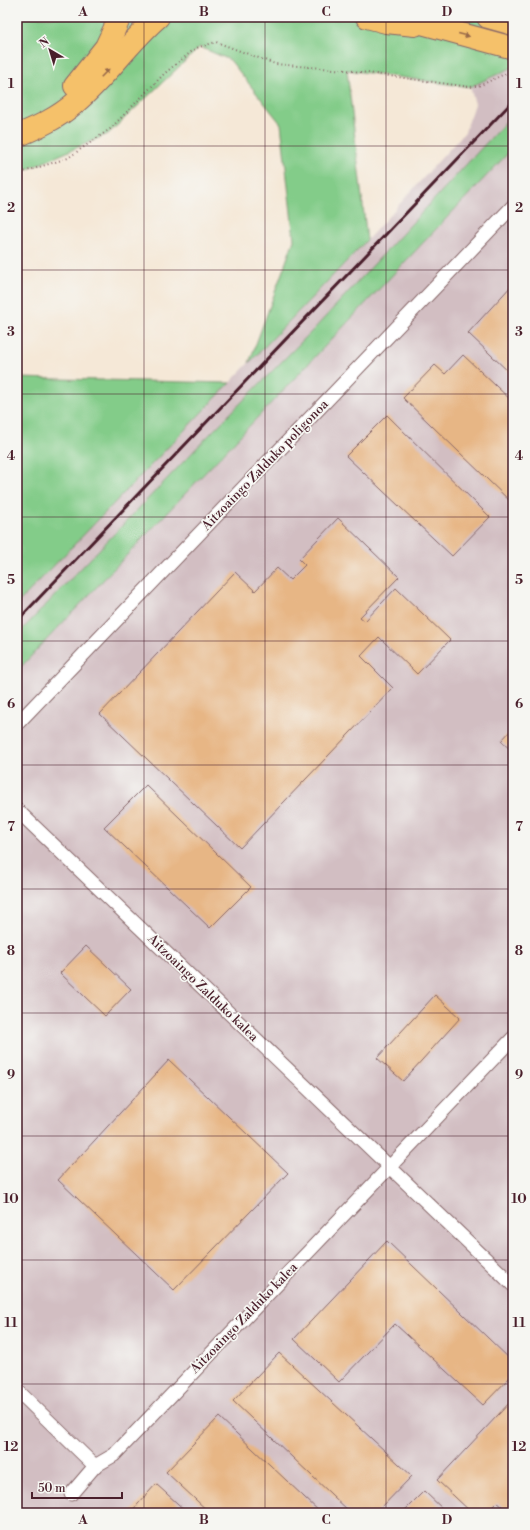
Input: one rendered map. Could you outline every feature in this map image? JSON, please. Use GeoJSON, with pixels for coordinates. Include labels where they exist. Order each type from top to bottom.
{"type":"FeatureCollection","features":[{"type":"Feature","properties":{"kind":"highway"},"geometry":{"type":"LineString","coordinates":[[17,123],[49,108],[75,86],[106,47],[120,17]]}},
{"type":"Feature","properties":{"kind":"highway"},"geometry":{"type":"LineString","coordinates":[[17,136],[44,125],[75,103],[109,69],[145,28],[158,17]]}},
{"type":"Feature","properties":{"kind":"highway"},"geometry":{"type":"LineString","coordinates":[[367,17],[386,22],[431,26]]}},
{"type":"Feature","properties":{"kind":"highway"},"geometry":{"type":"LineString","coordinates":[[400,17],[512,48]]}},
{"type":"Feature","properties":{"kind":"highway"},"geometry":{"type":"LineString","coordinates":[[488,17],[513,24]]}},
{"type":"Feature","properties":{"kind":"street","name":"Aitzoaingo Zalduko poligonoa"},"geometry":{"type":"LineString","coordinates":[[17,724],[513,206]]}},
{"type":"Feature","properties":{"kind":"street","name":"Aitzoaingo Zalduko kalea"},"geometry":{"type":"LineString","coordinates":[[17,810],[513,1285]]}},
{"type":"Feature","properties":{"kind":"street","name":"Aitzoaingo Zalduko kalea"},"geometry":{"type":"LineString","coordinates":[[70,1494],[95,1466],[114,1455],[513,1038]]}},
{"type":"Feature","properties":{"kind":"street"},"geometry":{"type":"LineString","coordinates":[[17,1390],[95,1466]]}},
{"type":"Feature","properties":{"kind":"path"},"geometry":{"type":"LineString","coordinates":[[17,174],[68,158],[110,129],[165,73],[196,48],[216,42],[275,64],[346,70],[470,87],[481,85],[513,70]]}},
{"type":"Feature","properties":{"kind":"shaded area"},"geometry":{"type":"Polygon","coordinates":[[[513,67],[513,114],[315,328],[212,432],[17,635],[17,604],[367,240],[465,132],[475,104],[470,87],[513,67]]]}},
{"type":"Feature","properties":{"kind":"shaded area"},"geometry":{"type":"Polygon","coordinates":[[[513,148],[513,1513],[17,1513],[17,671],[513,148]]]}},
{"type":"Feature","properties":{"kind":"green space"},"geometry":{"type":"Polygon","coordinates":[[[17,17],[513,17],[513,67],[470,87],[347,70],[367,240],[249,363],[294,240],[281,124],[230,60],[200,47],[108,134],[17,174],[17,17]]]}},
{"type":"Feature","properties":{"kind":"green space"},"geometry":{"type":"Polygon","coordinates":[[[513,114],[513,148],[17,671],[17,635],[212,432],[315,328],[513,114]]]}},
{"type":"Feature","properties":{"kind":"green space"},"geometry":{"type":"Polygon","coordinates":[[[17,378],[230,383],[17,604],[17,378]]]}},
{"type":"Feature","properties":{"kind":"building"},"geometry":{"type":"Polygon","coordinates":[[[513,284],[513,376],[468,333],[513,284]]]}},
{"type":"Feature","properties":{"kind":"building"},"geometry":{"type":"Polygon","coordinates":[[[463,355],[513,402],[513,504],[403,398],[435,365],[445,374],[463,355]]]}},
{"type":"Feature","properties":{"kind":"building"},"geometry":{"type":"Polygon","coordinates":[[[387,415],[490,517],[452,556],[346,456],[387,415]]]}},
{"type":"Feature","properties":{"kind":"building"},"geometry":{"type":"Polygon","coordinates":[[[338,518],[399,577],[360,617],[365,621],[396,588],[450,640],[417,674],[379,637],[361,656],[393,688],[240,848],[100,714],[235,572],[255,591],[277,568],[290,580],[305,565],[299,559],[338,518]]]}},
{"type":"Feature","properties":{"kind":"building"},"geometry":{"type":"Polygon","coordinates":[[[513,728],[513,752],[501,741],[513,728]]]}},
{"type":"Feature","properties":{"kind":"building"},"geometry":{"type":"Polygon","coordinates":[[[146,785],[251,887],[210,928],[104,827],[146,785]]]}},
{"type":"Feature","properties":{"kind":"building"},"geometry":{"type":"Polygon","coordinates":[[[86,946],[131,989],[105,1016],[60,973],[86,946]]]}},
{"type":"Feature","properties":{"kind":"building"},"geometry":{"type":"Polygon","coordinates":[[[435,995],[460,1018],[403,1081],[377,1058],[435,995]]]}},
{"type":"Feature","properties":{"kind":"building"},"geometry":{"type":"Polygon","coordinates":[[[169,1060],[288,1173],[174,1290],[58,1180],[169,1060]]]}},
{"type":"Feature","properties":{"kind":"building"},"geometry":{"type":"Polygon","coordinates":[[[387,1241],[513,1362],[513,1374],[483,1405],[395,1324],[339,1382],[294,1339],[387,1241]]]}},
{"type":"Feature","properties":{"kind":"building"},"geometry":{"type":"Polygon","coordinates":[[[279,1353],[412,1476],[376,1513],[351,1513],[233,1401],[279,1353]]]}},
{"type":"Feature","properties":{"kind":"building"},"geometry":{"type":"Polygon","coordinates":[[[513,1399],[513,1513],[510,1513],[497,1502],[486,1513],[472,1513],[437,1480],[513,1399]]]}},
{"type":"Feature","properties":{"kind":"building"},"geometry":{"type":"Polygon","coordinates":[[[219,1417],[321,1513],[210,1513],[166,1472],[219,1417]]]}},
{"type":"Feature","properties":{"kind":"building"},"geometry":{"type":"Polygon","coordinates":[[[156,1484],[188,1513],[130,1513],[156,1484]]]}},
{"type":"Feature","properties":{"kind":"building"},"geometry":{"type":"Polygon","coordinates":[[[424,1491],[447,1513],[402,1513],[424,1491]]]}},
{"type":"Feature","properties":{"kind":"railway"},"geometry":{"type":"LineString","coordinates":[[17,621],[513,101]]}}]}
